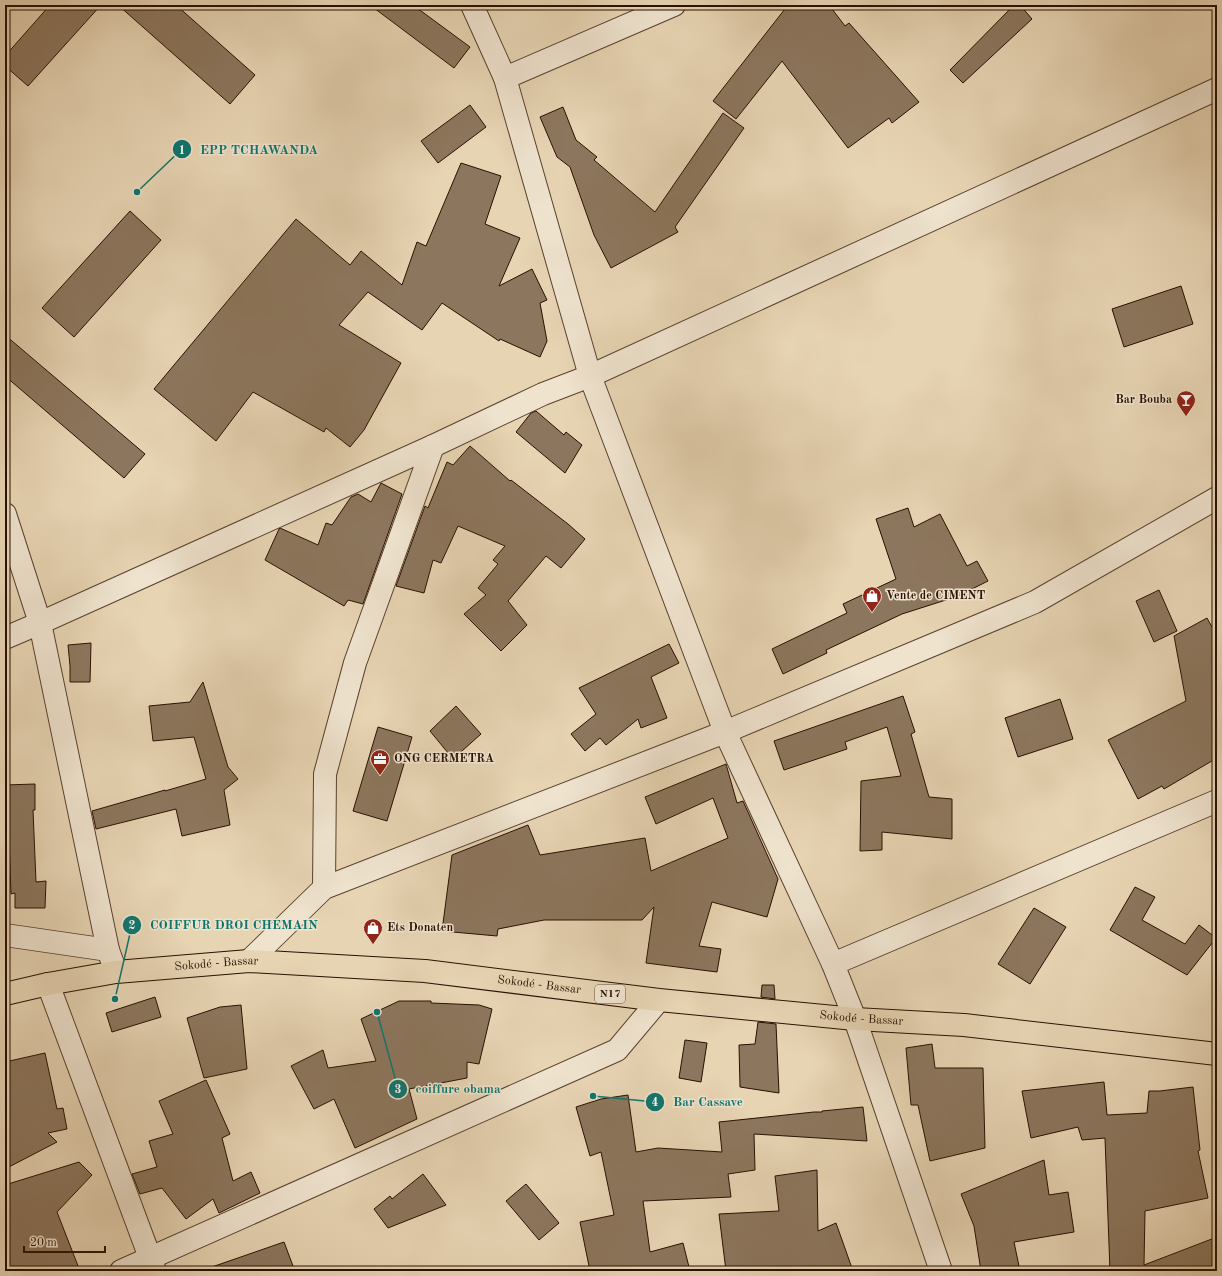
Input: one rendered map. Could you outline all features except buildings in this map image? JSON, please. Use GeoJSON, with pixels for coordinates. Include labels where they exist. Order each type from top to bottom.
{"type":"FeatureCollection","features":[{"type":"Feature","properties":{"kind":"main road","name":"Sokodé - Bassar"},"geometry":{"type":"LineString","coordinates":[[5,994],[48,984],[116,972],[249,961],[425,971],[659,1000],[855,1019],[964,1026],[1217,1054]]}},
{"type":"Feature","properties":{"kind":"street"},"geometry":{"type":"LineString","coordinates":[[472,5],[505,78],[590,376],[725,732],[833,964],[855,1019],[941,1271]]}},
{"type":"Feature","properties":{"kind":"street"},"geometry":{"type":"LineString","coordinates":[[505,78],[674,5]]}},
{"type":"Feature","properties":{"kind":"street"},"geometry":{"type":"LineString","coordinates":[[5,638],[40,624],[433,446],[543,394],[590,376],[1217,89]]}},
{"type":"Feature","properties":{"kind":"street"},"geometry":{"type":"LineString","coordinates":[[324,888],[325,774],[355,662],[433,446]]}},
{"type":"Feature","properties":{"kind":"street"},"geometry":{"type":"LineString","coordinates":[[249,961],[324,888],[725,732],[1035,602],[1217,498]]}},
{"type":"Feature","properties":{"kind":"street"},"geometry":{"type":"LineString","coordinates":[[5,514],[40,624],[108,950],[116,972]]}},
{"type":"Feature","properties":{"kind":"street"},"geometry":{"type":"LineString","coordinates":[[833,964],[1217,801]]}},
{"type":"Feature","properties":{"kind":"street"},"geometry":{"type":"LineString","coordinates":[[5,935],[108,950]]}},
{"type":"Feature","properties":{"kind":"street"},"geometry":{"type":"LineString","coordinates":[[48,984],[153,1264]]}},
{"type":"Feature","properties":{"kind":"street"},"geometry":{"type":"LineString","coordinates":[[121,1271],[153,1264],[617,1050],[659,1000]]}},
{"type":"Feature","properties":{"kind":"place","name":"EPP TCHAWANDA"},"geometry":{"type":"Point","coordinates":[137,192]}},
{"type":"Feature","properties":{"kind":"place","name":"Bar Bouba"},"geometry":{"type":"Point","coordinates":[1186,417]}},
{"type":"Feature","properties":{"kind":"place","name":"Vente de CIMENT"},"geometry":{"type":"Point","coordinates":[872,613]}},
{"type":"Feature","properties":{"kind":"place","name":"ONG CERMETRA"},"geometry":{"type":"Point","coordinates":[380,776]}},
{"type":"Feature","properties":{"kind":"place","name":"Ets Donaten"},"geometry":{"type":"Point","coordinates":[373,945]}},
{"type":"Feature","properties":{"kind":"place","name":"COIFFUR DROI CHEMAIN"},"geometry":{"type":"Point","coordinates":[115,999]}},
{"type":"Feature","properties":{"kind":"place","name":"coiffure obama"},"geometry":{"type":"Point","coordinates":[377,1012]}},
{"type":"Feature","properties":{"kind":"place","name":"Bar Cassave"},"geometry":{"type":"Point","coordinates":[593,1096]}}]}
